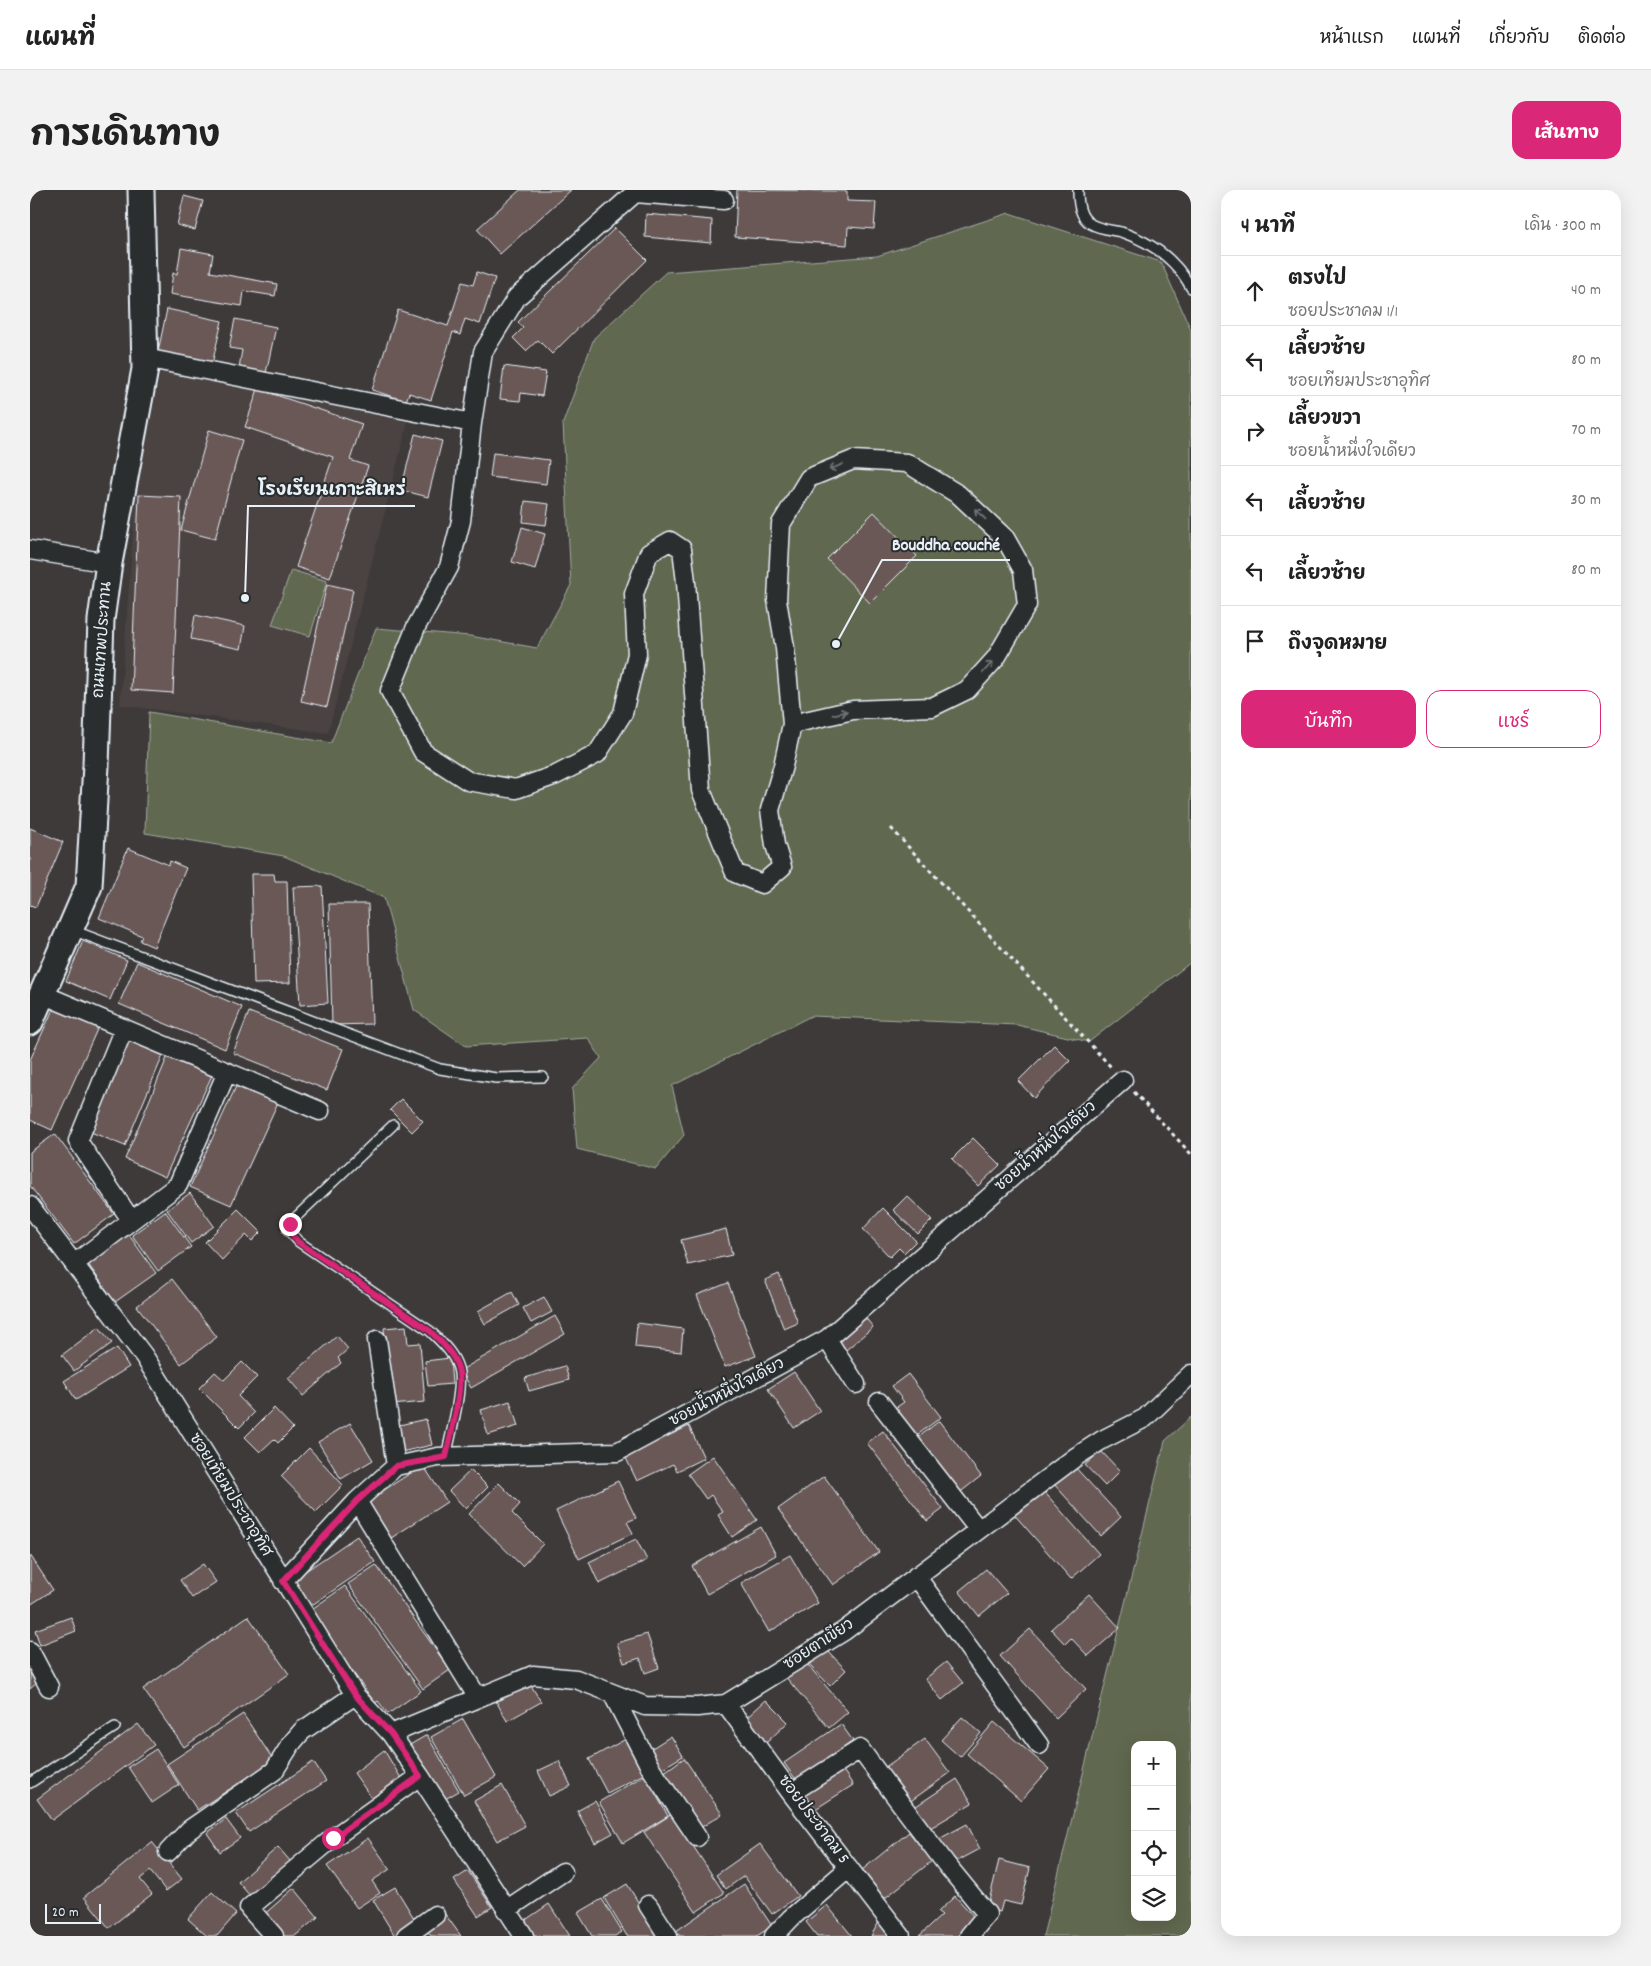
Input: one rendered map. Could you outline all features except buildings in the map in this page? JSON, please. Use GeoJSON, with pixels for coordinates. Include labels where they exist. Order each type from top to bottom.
{"type":"FeatureCollection","features":[{"type":"Feature","properties":{"kind":"street","name":"ถนนเทพประทาน"},"geometry":{"type":"LineString","coordinates":[[30,1022],[89,886],[96,765],[101,620],[109,563],[145,369],[141,190]]}},
{"type":"Feature","properties":{"kind":"street"},"geometry":{"type":"LineString","coordinates":[[724,200],[635,194],[517,297],[483,352],[472,422],[462,522],[449,567],[416,627],[390,691],[423,752],[468,782],[516,789],[556,775],[597,754],[623,713],[637,654],[634,594],[649,553],[670,541],[682,548],[701,790],[735,873],[762,884],[782,868],[775,845],[770,810],[783,766],[792,724],[785,648],[777,600],[781,524],[809,478],[853,460],[907,463],[959,495],[1005,538],[1023,570],[1027,605],[996,658],[967,690],[932,707],[853,710],[792,724]]}},
{"type":"Feature","properties":{"kind":"street"},"geometry":{"type":"LineString","coordinates":[[145,358],[472,422]]}},
{"type":"Feature","properties":{"kind":"street"},"geometry":{"type":"LineString","coordinates":[[30,550],[109,563]]}},
{"type":"Feature","properties":{"kind":"street"},"geometry":{"type":"LineString","coordinates":[[42,994],[320,1111]]}},
{"type":"Feature","properties":{"kind":"street"},"geometry":{"type":"LineString","coordinates":[[124,1028],[78,1141],[132,1220]]}},
{"type":"Feature","properties":{"kind":"street"},"geometry":{"type":"LineString","coordinates":[[74,1264],[178,1184],[227,1072]]}},
{"type":"Feature","properties":{"kind":"street","name":"ซอยน้ำหนึ่งใจเดียว"},"geometry":{"type":"LineString","coordinates":[[396,1466],[446,1457],[617,1452],[827,1339],[1123,1080]]}},
{"type":"Feature","properties":{"kind":"street","name":"ซอยเทียมประชาอุทิศ"},"geometry":{"type":"LineString","coordinates":[[30,1206],[144,1356],[355,1695],[391,1734],[524,1936]]}},
{"type":"Feature","properties":{"kind":"street"},"geometry":{"type":"LineString","coordinates":[[827,1339],[856,1384]]}},
{"type":"Feature","properties":{"kind":"street"},"geometry":{"type":"LineString","coordinates":[[283,1581],[357,1501],[396,1466],[377,1340]]}},
{"type":"Feature","properties":{"kind":"street","name":"ซอยตาเขียว"},"geometry":{"type":"LineString","coordinates":[[391,1734],[534,1675],[576,1679],[645,1706],[697,1707],[726,1704],[844,1631],[1077,1456],[1102,1440],[1145,1418],[1191,1374]]}},
{"type":"Feature","properties":{"kind":"street"},"geometry":{"type":"LineString","coordinates":[[879,1402],[978,1529]]}},
{"type":"Feature","properties":{"kind":"street"},"geometry":{"type":"LineString","coordinates":[[357,1501],[478,1698]]}},
{"type":"Feature","properties":{"kind":"street"},"geometry":{"type":"LineString","coordinates":[[916,1576],[1039,1745]]}},
{"type":"Feature","properties":{"kind":"street"},"geometry":{"type":"LineString","coordinates":[[30,1651],[49,1687]]}},
{"type":"Feature","properties":{"kind":"street"},"geometry":{"type":"LineString","coordinates":[[612,1693],[650,1767],[697,1837]]}},
{"type":"Feature","properties":{"kind":"street"},"geometry":{"type":"LineString","coordinates":[[168,1852],[189,1830],[274,1771],[291,1744],[302,1731],[355,1695]]}},
{"type":"Feature","properties":{"kind":"street","name":"ซอยประชาคม 5"},"geometry":{"type":"LineString","coordinates":[[726,1704],[791,1793],[901,1936]]}},
{"type":"Feature","properties":{"kind":"street"},"geometry":{"type":"LineString","coordinates":[[791,1793],[860,1749],[946,1864],[987,1914],[969,1936]]}},
{"type":"Feature","properties":{"kind":"street"},"geometry":{"type":"LineString","coordinates":[[274,1936],[249,1908],[333,1838],[420,1776]]}},
{"type":"Feature","properties":{"kind":"street"},"geometry":{"type":"LineString","coordinates":[[774,1936],[791,1918],[849,1868]]}},
{"type":"Feature","properties":{"kind":"street"},"geometry":{"type":"LineString","coordinates":[[506,1910],[564,1872]]}},
{"type":"Feature","properties":{"kind":"street"},"geometry":{"type":"LineString","coordinates":[[648,1905],[668,1936]]}},
{"type":"Feature","properties":{"kind":"street"},"geometry":{"type":"LineString","coordinates":[[406,1936],[435,1915]]}},
{"type":"Feature","properties":{"kind":"lane"},"geometry":{"type":"LineString","coordinates":[[1078,190],[1078,203],[1082,215],[1091,224],[1123,233],[1158,249],[1172,260],[1184,274],[1191,288]]}},
{"type":"Feature","properties":{"kind":"lane"},"geometry":{"type":"LineString","coordinates":[[70,929],[440,1069],[496,1078],[544,1077]]}},
{"type":"Feature","properties":{"kind":"lane"},"geometry":{"type":"LineString","coordinates":[[393,1125],[295,1218],[288,1230],[298,1242],[430,1331],[453,1356],[459,1370],[458,1390],[446,1457]]}},
{"type":"Feature","properties":{"kind":"lane"},"geometry":{"type":"LineString","coordinates":[[30,1783],[115,1726]]}},
{"type":"Feature","properties":{"kind":"path"},"geometry":{"type":"LineString","coordinates":[[891,828],[1191,1154]]}},
{"type":"Feature","properties":{"kind":"shaded area"},"geometry":{"type":"Polygon","coordinates":[[[161,370],[408,422],[328,733],[120,705],[136,492],[161,370]]]}},
{"type":"Feature","properties":{"kind":"green space"},"geometry":{"type":"Polygon","coordinates":[[[1009,213],[1161,262],[1191,330],[1191,962],[1089,1042],[1017,1025],[811,1016],[672,1086],[684,1135],[656,1169],[577,1149],[572,1089],[601,1058],[588,1038],[466,1046],[414,1010],[384,898],[284,856],[145,833],[149,712],[331,743],[376,628],[470,636],[537,648],[571,585],[563,423],[594,338],[666,272],[877,256],[1009,213]]]}},
{"type":"Feature","properties":{"kind":"green space"},"geometry":{"type":"Polygon","coordinates":[[[291,570],[327,581],[310,636],[272,625],[291,570]]]}},
{"type":"Feature","properties":{"kind":"green space"},"geometry":{"type":"Polygon","coordinates":[[[1191,1417],[1191,1936],[1043,1936],[1165,1441],[1191,1417]]]}},
{"type":"Feature","properties":{"kind":"place","name":"โรงเรียนเกาะสิเหร่"},"geometry":{"type":"Point","coordinates":[245,598]}},
{"type":"Feature","properties":{"kind":"place","name":"Bouddha couché"},"geometry":{"type":"Point","coordinates":[836,644]}},
{"type":"Feature","properties":{"kind":"route"},"geometry":{"type":"LineString","coordinates":[[290,1224],[288,1230],[298,1242],[430,1331],[453,1356],[459,1370],[458,1390],[446,1457],[396,1466],[357,1501],[283,1581],[355,1695],[391,1734],[420,1776],[333,1838]]}}]}
